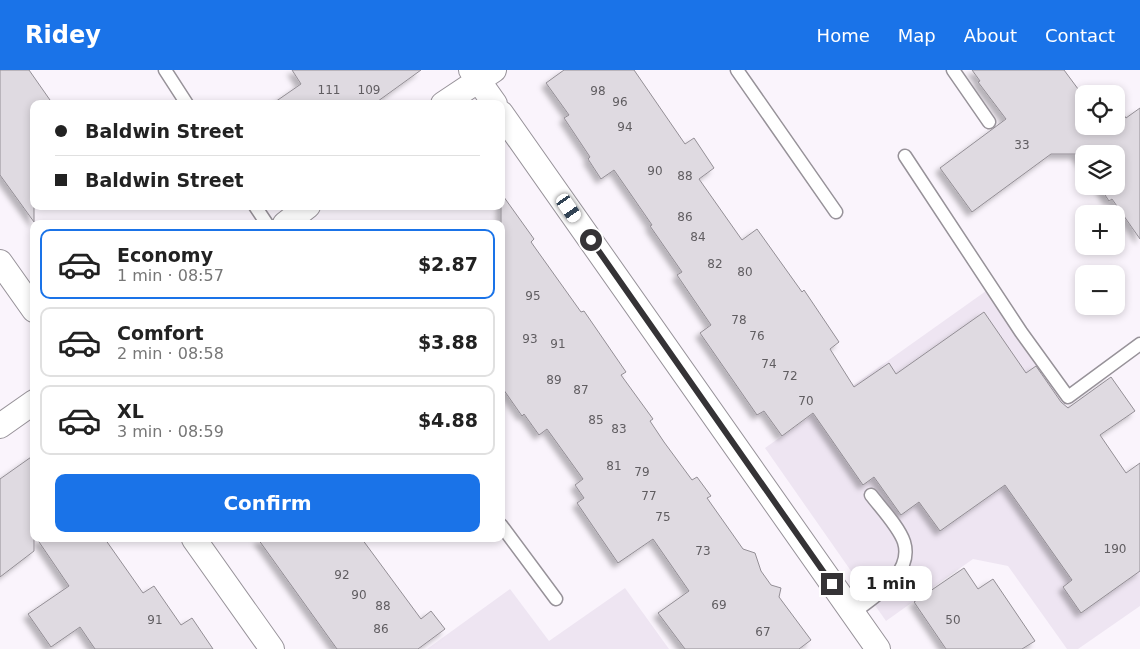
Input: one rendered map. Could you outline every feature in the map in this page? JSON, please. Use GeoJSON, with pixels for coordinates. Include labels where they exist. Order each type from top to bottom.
{"type":"FeatureCollection","features":[{"type":"Feature","properties":{"kind":"street"},"geometry":{"type":"LineString","coordinates":[[448,100],[481,73],[493,100]]}},
{"type":"Feature","properties":{"kind":"street"},"geometry":{"type":"LineString","coordinates":[[505,119],[878,649]]}},
{"type":"Feature","properties":{"kind":"street"},"geometry":{"type":"LineString","coordinates":[[290,220],[303,210]]}},
{"type":"Feature","properties":{"kind":"street"},"geometry":{"type":"LineString","coordinates":[[0,262],[30,304]]}},
{"type":"Feature","properties":{"kind":"street"},"geometry":{"type":"LineString","coordinates":[[0,426],[30,405]]}},
{"type":"Feature","properties":{"kind":"street"},"geometry":{"type":"LineString","coordinates":[[196,542],[272,649]]}},
{"type":"Feature","properties":{"kind":"lane"},"geometry":{"type":"LineString","coordinates":[[165,70],[184,100]]}},
{"type":"Feature","properties":{"kind":"lane"},"geometry":{"type":"LineString","coordinates":[[737,70],[836,212]]}},
{"type":"Feature","properties":{"kind":"lane"},"geometry":{"type":"LineString","coordinates":[[953,70],[990,122]]}},
{"type":"Feature","properties":{"kind":"lane"},"geometry":{"type":"LineString","coordinates":[[905,156],[1021,332],[1068,397],[1140,344]]}},
{"type":"Feature","properties":{"kind":"lane"},"geometry":{"type":"LineString","coordinates":[[853,613],[897,576],[905,561],[904,543],[901,535],[871,495]]}},
{"type":"Feature","properties":{"kind":"lane"},"geometry":{"type":"LineString","coordinates":[[505,530],[556,600]]}},
{"type":"Feature","properties":{"kind":"shaded area"},"geometry":{"type":"Polygon","coordinates":[[[986,291],[1067,407],[1076,402],[1140,494],[1140,606],[1078,649],[1067,649],[1008,566],[973,559],[886,621],[765,448],[986,291]]]}},
{"type":"Feature","properties":{"kind":"shaded area"},"geometry":{"type":"Polygon","coordinates":[[[625,588],[669,649],[427,649],[510,589],[549,641],[625,588]]]}},
{"type":"Feature","properties":{"kind":"building"},"geometry":{"type":"Polygon","coordinates":[[[0,70],[29,70],[50,100],[30,100],[30,210],[34,210],[34,220],[0,175],[0,70]]]}},
{"type":"Feature","properties":{"kind":"building"},"geometry":{"type":"Polygon","coordinates":[[[292,70],[421,70],[380,100],[278,100],[301,84],[292,70]]]}},
{"type":"Feature","properties":{"kind":"building"},"geometry":{"type":"Polygon","coordinates":[[[564,70],[634,70],[685,144],[694,138],[714,168],[699,179],[742,240],[757,229],[802,292],[804,290],[839,342],[830,349],[854,387],[889,363],[896,374],[984,312],[1026,373],[1036,366],[1061,402],[1068,408],[1111,377],[1135,411],[1100,435],[1126,473],[1140,463],[1140,571],[1081,613],[1063,587],[1072,580],[1005,485],[940,531],[919,502],[901,515],[874,477],[863,485],[813,413],[782,436],[764,411],[757,415],[700,333],[711,325],[677,275],[682,272],[650,226],[652,225],[614,170],[601,179],[588,159],[590,157],[564,118],[569,115],[546,83],[564,70]]]}},
{"type":"Feature","properties":{"kind":"building"},"geometry":{"type":"Polygon","coordinates":[[[972,70],[1064,70],[1075,85],[1075,135],[1125,135],[1125,117],[1126,118],[1140,108],[1140,239],[1125,218],[1125,205],[1116,205],[1112,199],[1109,201],[1105,195],[1125,195],[1125,145],[1075,145],[1075,154],[1051,154],[972,212],[940,168],[1006,119],[978,82],[980,81],[972,70]]]}},
{"type":"Feature","properties":{"kind":"building"},"geometry":{"type":"Polygon","coordinates":[[[505,199],[534,239],[531,242],[581,312],[584,311],[626,372],[621,375],[653,419],[650,421],[664,442],[692,480],[697,477],[711,496],[707,498],[743,549],[755,553],[761,571],[771,585],[781,588],[779,597],[811,640],[799,649],[685,649],[658,613],[689,591],[653,539],[618,563],[577,503],[584,498],[575,485],[583,479],[547,429],[539,435],[524,414],[522,416],[505,392],[505,220],[501,220],[501,210],[505,210],[505,199]]]}},
{"type":"Feature","properties":{"kind":"building"},"geometry":{"type":"Polygon","coordinates":[[[30,458],[30,542],[34,542],[34,551],[0,577],[0,479],[30,458]]]}},
{"type":"Feature","properties":{"kind":"building"},"geometry":{"type":"Polygon","coordinates":[[[39,542],[107,542],[143,593],[154,586],[181,625],[192,618],[213,649],[95,649],[80,627],[51,647],[28,614],[69,586],[39,542]]]}},
{"type":"Feature","properties":{"kind":"building"},"geometry":{"type":"Polygon","coordinates":[[[260,542],[364,542],[421,619],[431,611],[445,629],[418,649],[337,649],[260,542]]]}},
{"type":"Feature","properties":{"kind":"building"},"geometry":{"type":"Polygon","coordinates":[[[964,568],[978,589],[993,579],[1035,641],[1022,649],[946,649],[914,602],[964,568]]]}},
{"type":"Feature","properties":{"kind":"route"},"geometry":{"type":"LineString","coordinates":[[591,240],[832,584]]}}]}
